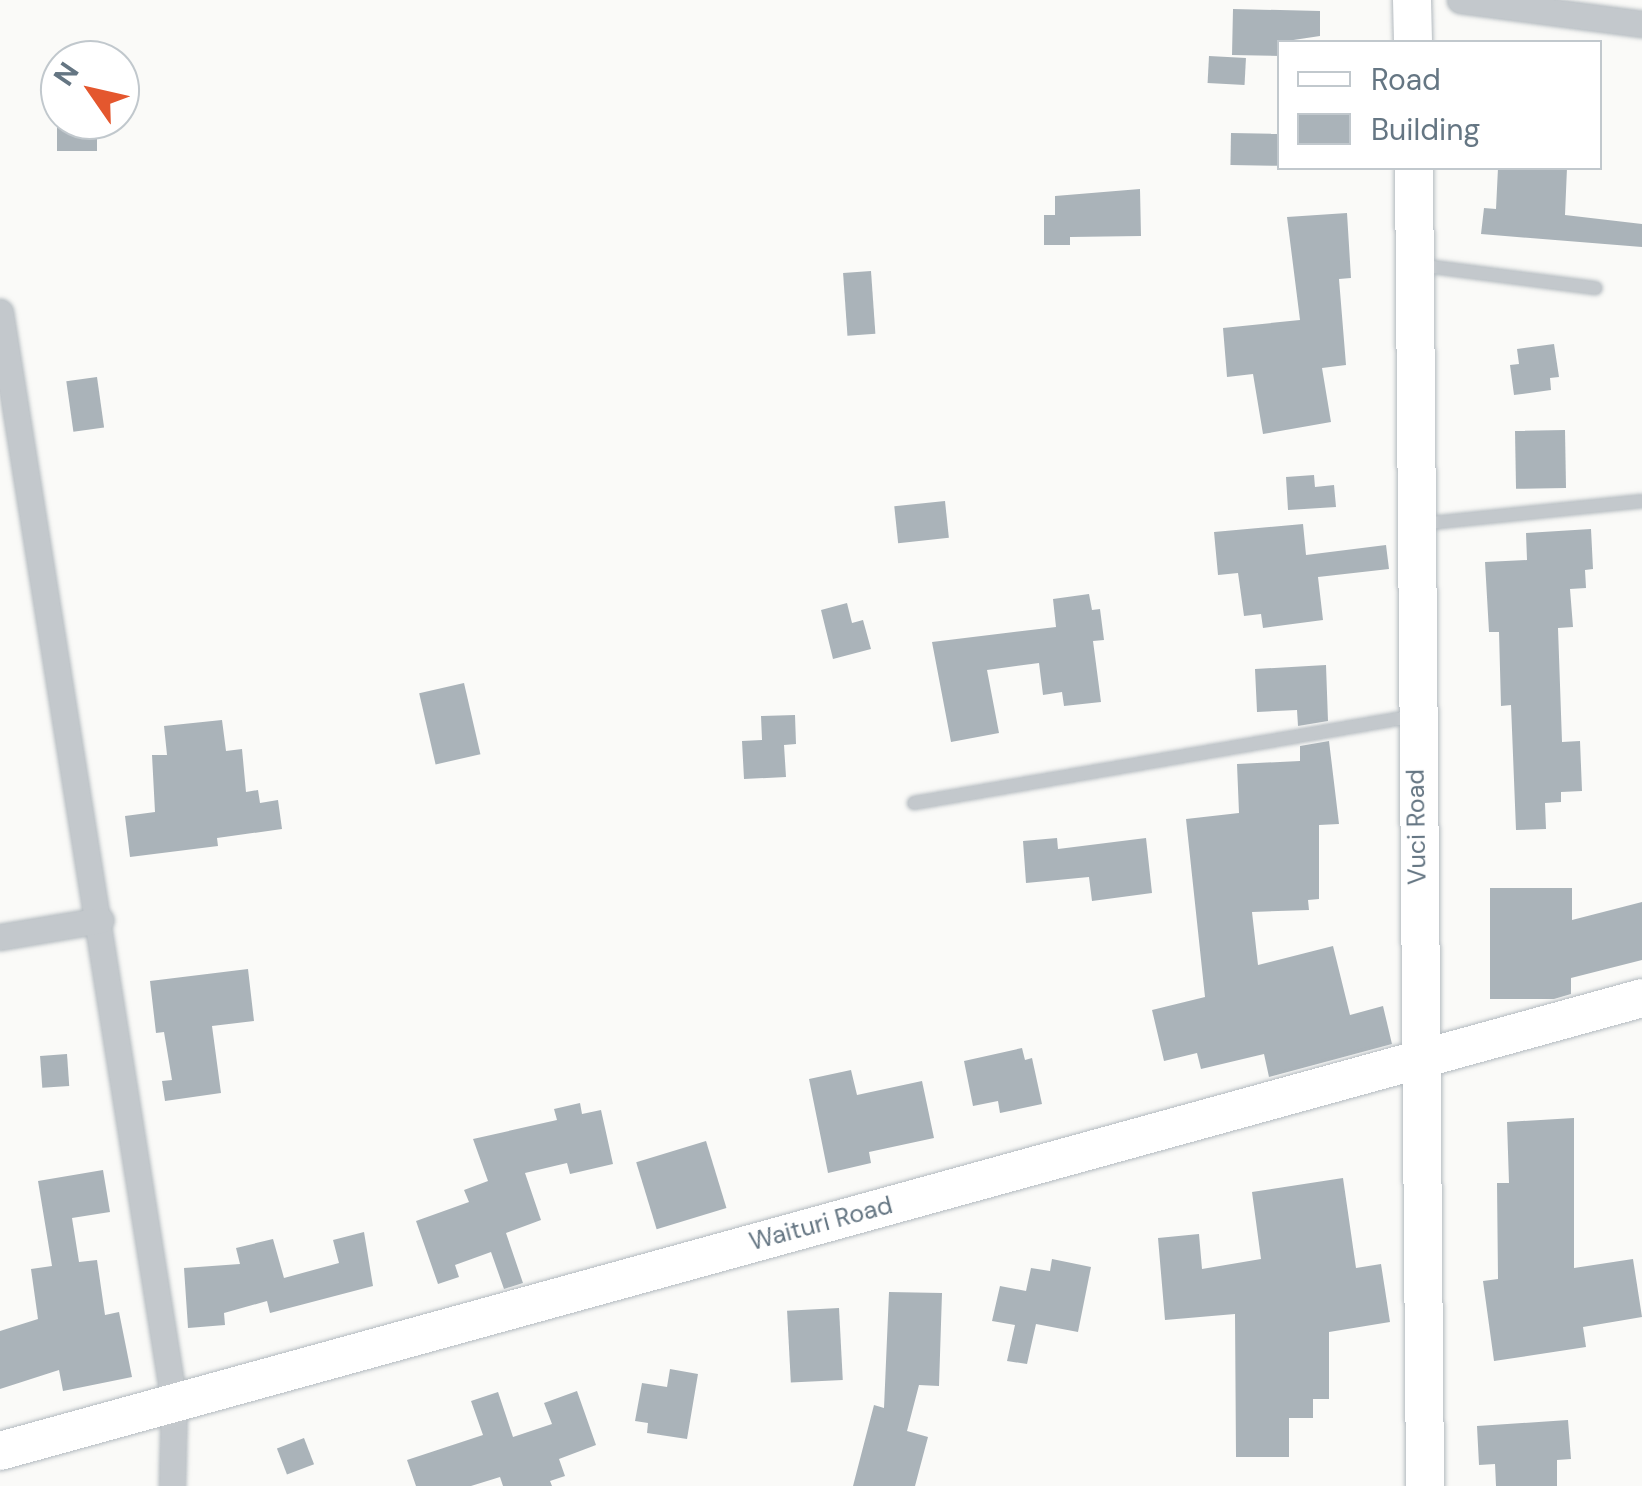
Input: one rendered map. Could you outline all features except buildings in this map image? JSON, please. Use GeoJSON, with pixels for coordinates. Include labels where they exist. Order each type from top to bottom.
{"type":"FeatureCollection","features":[{"type":"Feature","properties":{"kind":"main road"},"geometry":{"type":"LineString","coordinates":[[1412,0],[1413,40]]}},
{"type":"Feature","properties":{"kind":"main road","name":"Vuci Road"},"geometry":{"type":"LineString","coordinates":[[1414,170],[1424,1486]]}},
{"type":"Feature","properties":{"kind":"main road","name":"Waituri Road"},"geometry":{"type":"LineString","coordinates":[[0,1451],[1642,998]]}},
{"type":"Feature","properties":{"kind":"street"},"geometry":{"type":"LineString","coordinates":[[1460,0],[1642,24]]}},
{"type":"Feature","properties":{"kind":"street"},"geometry":{"type":"LineString","coordinates":[[0,312],[101,920],[174,1402],[172,1486]]}},
{"type":"Feature","properties":{"kind":"street"},"geometry":{"type":"LineString","coordinates":[[0,937],[101,920]]}},
{"type":"Feature","properties":{"kind":"lane"},"geometry":{"type":"LineString","coordinates":[[1416,265],[1596,288]]}},
{"type":"Feature","properties":{"kind":"lane"},"geometry":{"type":"LineString","coordinates":[[1418,524],[1642,501]]}},
{"type":"Feature","properties":{"kind":"lane"},"geometry":{"type":"LineString","coordinates":[[914,802],[1416,716]]}}]}
